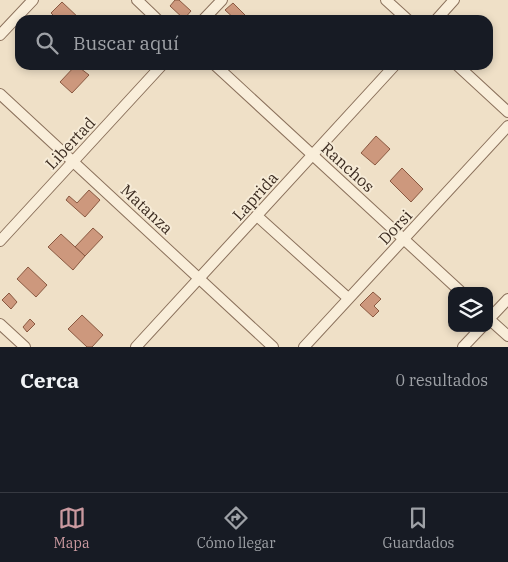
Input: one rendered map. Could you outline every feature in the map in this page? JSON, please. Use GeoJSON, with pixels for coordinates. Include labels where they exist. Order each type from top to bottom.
{"type":"FeatureCollection","features":[{"type":"Feature","properties":{"kind":"street"},"geometry":{"type":"LineString","coordinates":[[19,15],[33,0]]}},
{"type":"Feature","properties":{"kind":"street"},"geometry":{"type":"LineString","coordinates":[[137,0],[153,15]]}},
{"type":"Feature","properties":{"kind":"street"},"geometry":{"type":"LineString","coordinates":[[208,15],[222,0]]}},
{"type":"Feature","properties":{"kind":"street"},"geometry":{"type":"LineString","coordinates":[[386,0],[402,15]]}},
{"type":"Feature","properties":{"kind":"street"},"geometry":{"type":"LineString","coordinates":[[440,15],[454,0]]}},
{"type":"Feature","properties":{"kind":"street"},"geometry":{"type":"LineString","coordinates":[[0,35],[15,19]]}},
{"type":"Feature","properties":{"kind":"street","name":"Libertad"},"geometry":{"type":"LineString","coordinates":[[0,241],[157,70]]}},
{"type":"Feature","properties":{"kind":"street","name":"Ranchos"},"geometry":{"type":"LineString","coordinates":[[220,70],[456,287]]}},
{"type":"Feature","properties":{"kind":"street","name":"Laprida"},"geometry":{"type":"LineString","coordinates":[[136,347],[390,70]]}},
{"type":"Feature","properties":{"kind":"street"},"geometry":{"type":"LineString","coordinates":[[462,70],[508,112]]}},
{"type":"Feature","properties":{"kind":"street","name":"Matanza"},"geometry":{"type":"LineString","coordinates":[[0,94],[273,347]]}},
{"type":"Feature","properties":{"kind":"street","name":"Dorsi"},"geometry":{"type":"LineString","coordinates":[[304,347],[508,126]]}},
{"type":"Feature","properties":{"kind":"street"},"geometry":{"type":"LineString","coordinates":[[257,216],[348,298]]}},
{"type":"Feature","properties":{"kind":"street"},"geometry":{"type":"LineString","coordinates":[[493,315],[508,299]]}},
{"type":"Feature","properties":{"kind":"street"},"geometry":{"type":"LineString","coordinates":[[493,323],[508,336]]}},
{"type":"Feature","properties":{"kind":"street"},"geometry":{"type":"LineString","coordinates":[[0,324],[25,347]]}},
{"type":"Feature","properties":{"kind":"street"},"geometry":{"type":"LineString","coordinates":[[463,347],[477,332]]}},
{"type":"Feature","properties":{"kind":"building"},"geometry":{"type":"Polygon","coordinates":[[[175,0],[179,0],[191,11],[188,15],[180,15],[170,6],[175,0]]]}},
{"type":"Feature","properties":{"kind":"building"},"geometry":{"type":"Polygon","coordinates":[[[62,2],[76,15],[53,15],[51,13],[62,2]]]}},
{"type":"Feature","properties":{"kind":"building"},"geometry":{"type":"Polygon","coordinates":[[[233,3],[245,15],[230,15],[225,10],[233,3]]]}},
{"type":"Feature","properties":{"kind":"building"},"geometry":{"type":"Polygon","coordinates":[[[71,70],[82,70],[89,75],[72,93],[60,82],[71,70]]]}},
{"type":"Feature","properties":{"kind":"building"},"geometry":{"type":"Polygon","coordinates":[[[376,136],[390,149],[375,165],[361,153],[376,136]]]}},
{"type":"Feature","properties":{"kind":"building"},"geometry":{"type":"Polygon","coordinates":[[[402,168],[423,189],[411,202],[390,181],[402,168]]]}},
{"type":"Feature","properties":{"kind":"building"},"geometry":{"type":"Polygon","coordinates":[[[89,190],[100,200],[85,217],[66,200],[69,196],[77,203],[89,190]]]}},
{"type":"Feature","properties":{"kind":"building"},"geometry":{"type":"Polygon","coordinates":[[[93,228],[103,237],[85,256],[75,247],[93,228]]]}},
{"type":"Feature","properties":{"kind":"building"},"geometry":{"type":"Polygon","coordinates":[[[61,234],[85,256],[73,270],[48,247],[61,234]]]}},
{"type":"Feature","properties":{"kind":"building"},"geometry":{"type":"Polygon","coordinates":[[[28,267],[47,285],[36,297],[17,279],[28,267]]]}},
{"type":"Feature","properties":{"kind":"building"},"geometry":{"type":"Polygon","coordinates":[[[373,292],[381,299],[374,306],[379,311],[373,317],[360,305],[373,292]]]}},
{"type":"Feature","properties":{"kind":"building"},"geometry":{"type":"Polygon","coordinates":[[[9,293],[17,302],[11,309],[2,300],[9,293]]]}},
{"type":"Feature","properties":{"kind":"building"},"geometry":{"type":"Polygon","coordinates":[[[82,315],[103,335],[92,347],[87,347],[68,329],[82,315]]]}},
{"type":"Feature","properties":{"kind":"building"},"geometry":{"type":"Polygon","coordinates":[[[30,319],[35,324],[27,332],[23,327],[30,319]]]}}]}
